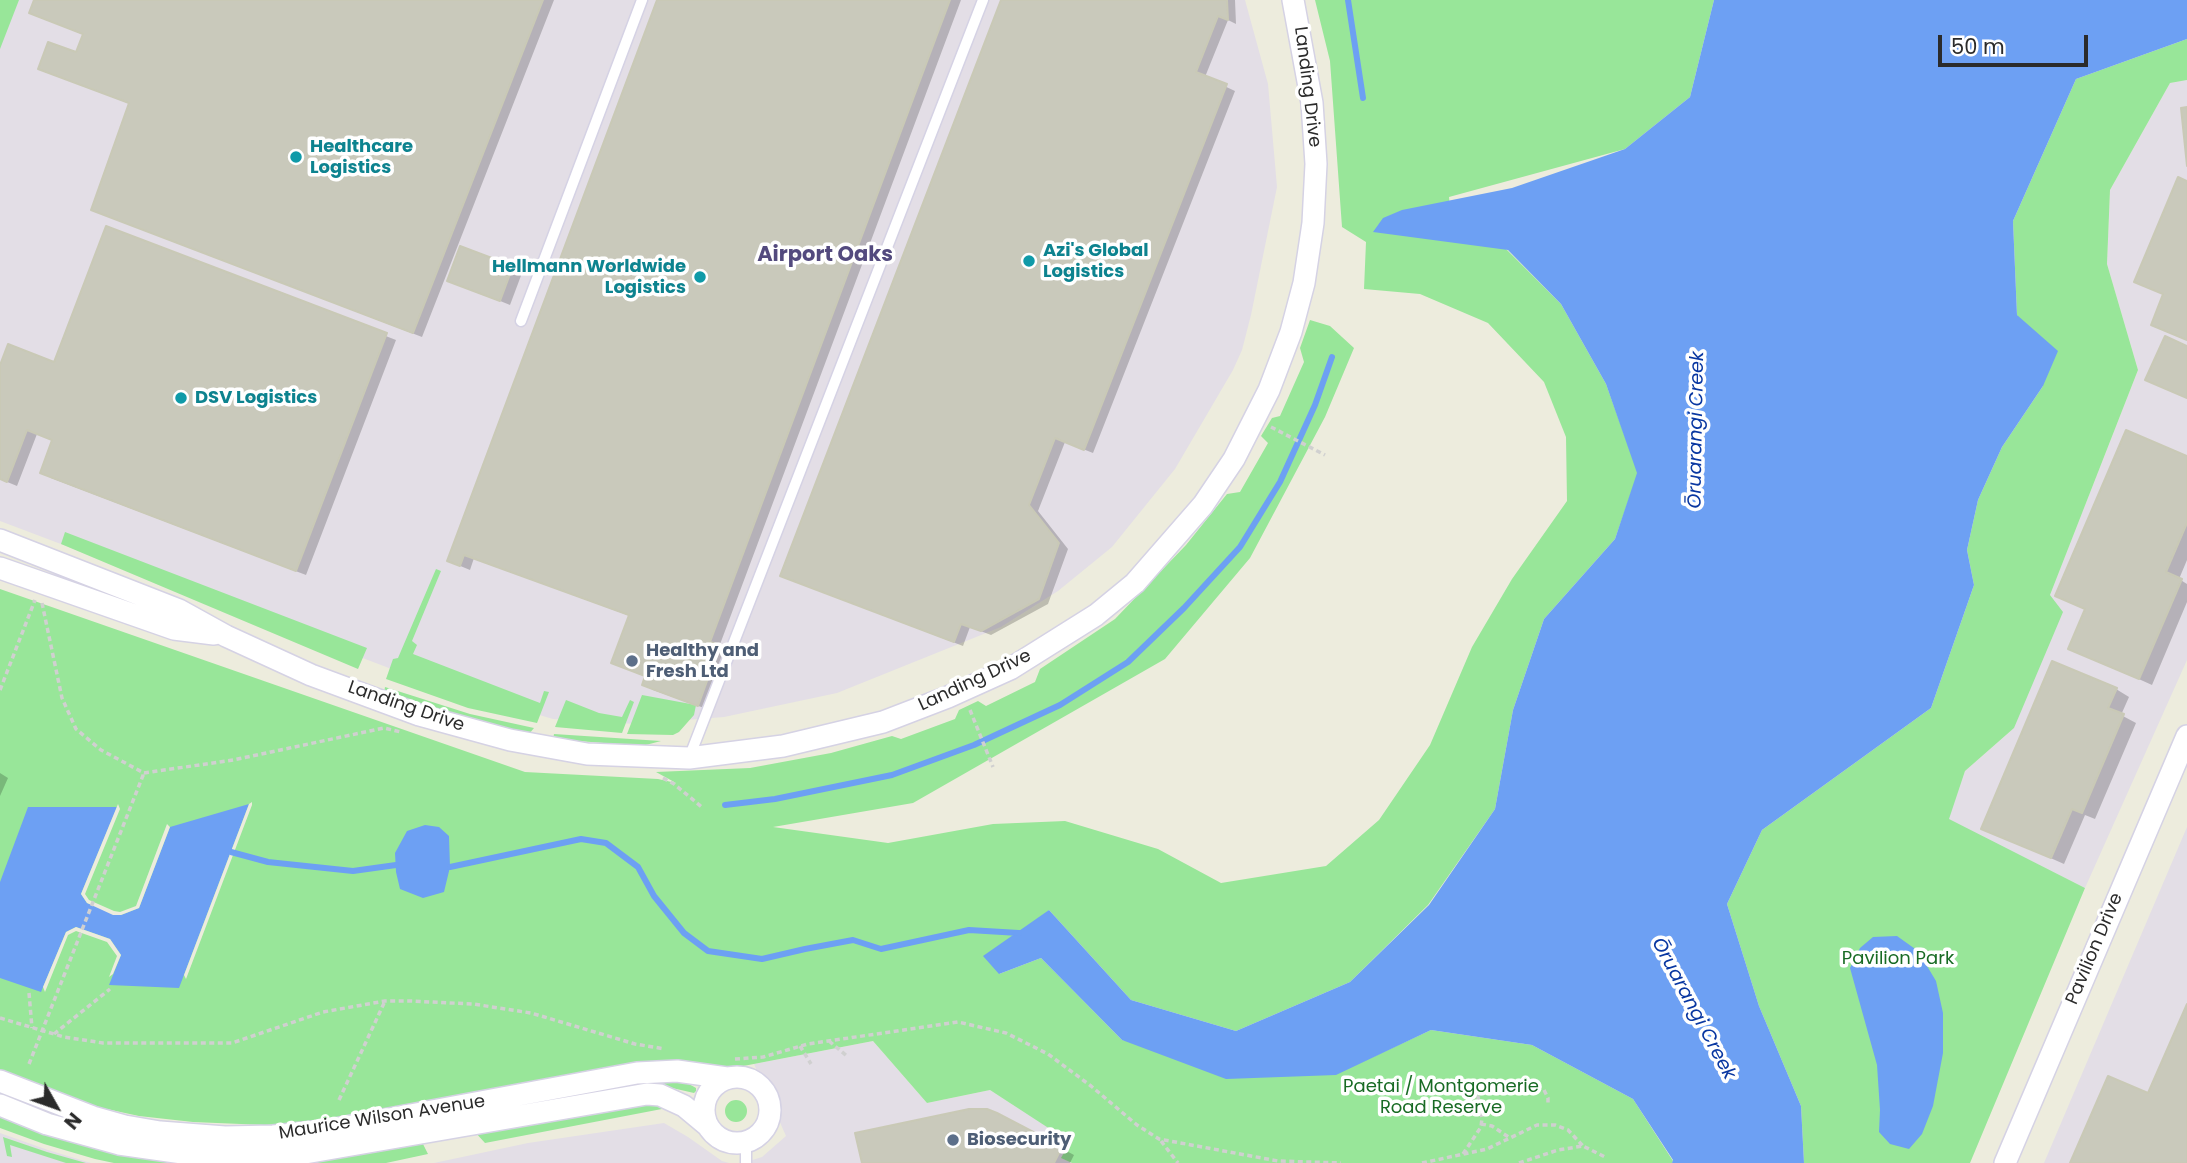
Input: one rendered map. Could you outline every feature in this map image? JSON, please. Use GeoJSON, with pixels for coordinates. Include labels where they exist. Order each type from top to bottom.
{"type":"FeatureCollection","features":[{"type":"Feature","properties":{"kind":"street","name":"Landing Drive"},"geometry":{"type":"LineString","coordinates":[[0,540],[179,610],[226,636],[311,675],[419,715],[510,740],[587,754],[689,758],[783,746],[883,722],[1010,668],[1096,615],[1135,583],[1203,505],[1234,459],[1269,390],[1291,332],[1304,283],[1313,223],[1316,164],[1312,103],[1293,0]]}},
{"type":"Feature","properties":{"kind":"street","name":"Landing Drive"},"geometry":{"type":"LineString","coordinates":[[0,568],[174,629],[226,636]]}},
{"type":"Feature","properties":{"kind":"street","name":"Pavilion Drive"},"geometry":{"type":"LineString","coordinates":[[2005,1163],[2187,736]]}},
{"type":"Feature","properties":{"kind":"street","name":"Maurice Wilson Avenue"},"geometry":{"type":"LineString","coordinates":[[0,1081],[93,1117],[136,1128],[192,1144],[239,1157],[293,1155],[647,1094],[660,1095],[684,1106],[715,1135],[735,1143],[746,1141],[762,1130],[767,1122],[769,1102],[765,1093],[751,1080],[742,1077],[727,1078],[663,1070],[324,1131],[225,1137],[192,1144],[119,1144],[47,1124],[0,1105]]}},
{"type":"Feature","properties":{"kind":"street"},"geometry":{"type":"LineString","coordinates":[[708,1126],[704,1107],[706,1097],[711,1089],[727,1078]]}},
{"type":"Feature","properties":{"kind":"lane"},"geometry":{"type":"LineString","coordinates":[[521,321],[642,0]]}},
{"type":"Feature","properties":{"kind":"lane"},"geometry":{"type":"LineString","coordinates":[[689,758],[984,0]]}},
{"type":"Feature","properties":{"kind":"lane"},"geometry":{"type":"LineString","coordinates":[[746,1141],[746,1163]]}},
{"type":"Feature","properties":{"kind":"path"},"geometry":{"type":"LineString","coordinates":[[1278,431],[1325,455]]}},
{"type":"Feature","properties":{"kind":"path"},"geometry":{"type":"LineString","coordinates":[[0,690],[39,596],[62,698],[76,729],[101,750],[144,774],[233,760],[384,728]]}},
{"type":"Feature","properties":{"kind":"path"},"geometry":{"type":"LineString","coordinates":[[974,719],[993,767]]}},
{"type":"Feature","properties":{"kind":"path"},"geometry":{"type":"LineString","coordinates":[[29,1064],[144,774]]}},
{"type":"Feature","properties":{"kind":"path"},"geometry":{"type":"LineString","coordinates":[[54,1034],[110,989]]}},
{"type":"Feature","properties":{"kind":"path"},"geometry":{"type":"LineString","coordinates":[[29,993],[32,1028]]}},
{"type":"Feature","properties":{"kind":"path"},"geometry":{"type":"LineString","coordinates":[[339,1100],[385,1001]]}},
{"type":"Feature","properties":{"kind":"path"},"geometry":{"type":"LineString","coordinates":[[829,1041],[848,1057]]}},
{"type":"Feature","properties":{"kind":"path"},"geometry":{"type":"LineString","coordinates":[[800,1046],[811,1064]]}},
{"type":"Feature","properties":{"kind":"path"},"geometry":{"type":"LineString","coordinates":[[1462,1156],[1481,1124],[1478,1097],[1486,1088],[1504,1082],[1519,1081],[1541,1087],[1548,1095],[1548,1104]]}},
{"type":"Feature","properties":{"kind":"path"},"geometry":{"type":"LineString","coordinates":[[1481,1124],[1501,1130],[1511,1138]]}},
{"type":"Feature","properties":{"kind":"path"},"geometry":{"type":"LineString","coordinates":[[1422,1163],[1488,1149],[1537,1125],[1555,1125],[1573,1133],[1583,1146],[1607,1158]]}},
{"type":"Feature","properties":{"kind":"path"},"geometry":{"type":"LineString","coordinates":[[1159,1139],[1178,1163]]}},
{"type":"Feature","properties":{"kind":"path"},"geometry":{"type":"LineString","coordinates":[[1519,1163],[1558,1150],[1583,1146]]}},
{"type":"Feature","properties":{"kind":"shaded area"},"geometry":{"type":"Polygon","coordinates":[[[18,0],[1245,0],[1268,84],[1277,187],[1242,350],[1175,469],[1112,547],[1058,591],[1001,627],[837,693],[724,717],[635,724],[553,719],[426,682],[0,521],[0,47],[18,0]]]}},
{"type":"Feature","properties":{"kind":"shaded area"},"geometry":{"type":"Polygon","coordinates":[[[2187,80],[2187,660],[2085,888],[1948,820],[1965,771],[2014,728],[2050,595],[2138,370],[2107,264],[2110,190],[2170,83],[2187,80]]]}},
{"type":"Feature","properties":{"kind":"shaded area"},"geometry":{"type":"Polygon","coordinates":[[[2187,827],[2187,1163],[2044,1163],[2187,827]]]}},
{"type":"Feature","properties":{"kind":"shaded area"},"geometry":{"type":"Polygon","coordinates":[[[873,1041],[927,1103],[990,1090],[1071,1142],[1062,1158],[1072,1163],[743,1163],[762,1157],[786,1136],[754,1064],[873,1041]]]}},
{"type":"Feature","properties":{"kind":"shaded area"},"geometry":{"type":"Polygon","coordinates":[[[664,1123],[729,1163],[434,1163],[528,1143],[664,1123]]]}},
{"type":"Feature","properties":{"kind":"shaded area"},"geometry":{"type":"Polygon","coordinates":[[[0,1133],[48,1150],[91,1163],[0,1163],[0,1133]]]}},
{"type":"Feature","properties":{"kind":"green space"},"geometry":{"type":"Polygon","coordinates":[[[0,0],[19,0],[0,49],[0,0]]]}},
{"type":"Feature","properties":{"kind":"green space","name":"Paetai / Montgomerie Road Reserve"},"geometry":{"type":"Polygon","coordinates":[[[1315,0],[1714,0],[1690,97],[1625,149],[1449,197],[1450,208],[1507,250],[1561,304],[1606,384],[1638,473],[1615,539],[1544,619],[1513,710],[1495,809],[1428,905],[1350,982],[1236,1031],[1131,1000],[1049,910],[999,974],[1041,958],[1122,1040],[1336,1074],[1431,1030],[1532,1045],[1633,1099],[1672,1163],[1072,1163],[1061,1158],[1070,1142],[990,1090],[927,1103],[873,1041],[733,1068],[675,1060],[632,1063],[339,1120],[265,1125],[193,1122],[139,1116],[88,1105],[0,1074],[0,589],[525,772],[658,779],[676,783],[656,772],[750,768],[831,753],[892,736],[901,739],[955,719],[959,710],[978,701],[986,706],[1035,682],[1040,669],[1115,619],[1186,545],[1227,494],[1240,492],[1268,443],[1261,436],[1272,418],[1280,416],[1304,362],[1300,348],[1310,320],[1330,326],[1354,348],[1325,417],[1250,558],[1165,659],[913,803],[773,827],[888,843],[993,824],[1065,821],[1158,849],[1221,883],[1326,866],[1379,820],[1430,745],[1472,647],[1512,579],[1567,501],[1566,437],[1544,382],[1488,323],[1420,294],[1364,289],[1366,242],[1342,227],[1330,61],[1315,0]]]}},
{"type":"Feature","properties":{"kind":"green space","name":"Pavilion Park"},"geometry":{"type":"Polygon","coordinates":[[[2187,39],[2187,80],[2170,83],[2110,190],[2107,264],[2138,370],[2050,595],[2063,612],[2014,728],[1965,771],[1949,819],[2085,888],[1970,1163],[1804,1163],[1801,1106],[1759,1006],[1727,904],[1762,830],[1931,708],[1974,585],[1967,550],[1978,500],[2002,447],[2043,386],[2017,315],[2013,221],[2076,79],[2187,39]]]}},
{"type":"Feature","properties":{"kind":"green space"},"geometry":{"type":"Polygon","coordinates":[[[65,532],[367,648],[358,669],[61,544],[65,532]]]}},
{"type":"Feature","properties":{"kind":"green space"},"geometry":{"type":"Polygon","coordinates":[[[436,569],[441,571],[412,641],[417,645],[413,654],[540,703],[544,691],[549,692],[537,723],[468,708],[386,679],[393,659],[398,658],[436,569]]]}},
{"type":"Feature","properties":{"kind":"green space"},"geometry":{"type":"Polygon","coordinates":[[[385,687],[470,714],[534,728],[529,734],[471,721],[384,693],[385,687]]]}},
{"type":"Feature","properties":{"kind":"green space"},"geometry":{"type":"Polygon","coordinates":[[[642,695],[696,705],[694,715],[673,735],[627,734],[642,695]]]}},
{"type":"Feature","properties":{"kind":"green space"},"geometry":{"type":"Polygon","coordinates":[[[566,700],[599,713],[622,717],[630,700],[634,702],[622,733],[555,727],[566,700]]]}},
{"type":"Feature","properties":{"kind":"green space"},"geometry":{"type":"Polygon","coordinates":[[[554,734],[661,741],[642,746],[553,739],[554,734]]]}},
{"type":"Feature","properties":{"kind":"green space"},"geometry":{"type":"Polygon","coordinates":[[[664,1078],[689,1084],[696,1088],[696,1091],[694,1093],[659,1085],[479,1117],[479,1109],[664,1078]]]}},
{"type":"Feature","properties":{"kind":"green space"},"geometry":{"type":"Polygon","coordinates":[[[736,1100],[744,1103],[747,1111],[744,1119],[736,1122],[728,1119],[725,1111],[728,1103],[736,1100]]]}},
{"type":"Feature","properties":{"kind":"green space"},"geometry":{"type":"Polygon","coordinates":[[[637,1102],[667,1108],[485,1143],[474,1131],[637,1102]]]}},
{"type":"Feature","properties":{"kind":"green space"},"geometry":{"type":"Polygon","coordinates":[[[0,1115],[121,1150],[134,1157],[180,1163],[114,1163],[95,1159],[0,1128],[0,1115]]]}},
{"type":"Feature","properties":{"kind":"green space"},"geometry":{"type":"Polygon","coordinates":[[[3,1137],[86,1163],[66,1163],[10,1145],[12,1157],[7,1156],[3,1137]]]}},
{"type":"Feature","properties":{"kind":"green space"},"geometry":{"type":"Polygon","coordinates":[[[423,1144],[428,1154],[386,1163],[304,1163],[423,1144]]]}},
{"type":"Feature","properties":{"kind":"water","name":"Ōruarangi Creek"},"geometry":{"type":"Polygon","coordinates":[[[1714,0],[2187,0],[2187,39],[2076,79],[2013,221],[2017,315],[2058,351],[2043,386],[2002,447],[1978,500],[1967,550],[1974,585],[1931,708],[1762,830],[1727,904],[1759,1006],[1801,1106],[1804,1163],[1672,1163],[1673,1160],[1633,1099],[1532,1045],[1431,1030],[1336,1075],[1226,1079],[1122,1040],[1041,958],[999,974],[983,956],[1049,910],[1131,1000],[1236,1031],[1350,982],[1429,905],[1495,809],[1513,710],[1544,619],[1615,539],[1637,473],[1606,384],[1561,304],[1508,250],[1373,232],[1383,218],[1402,210],[1512,188],[1625,149],[1690,97],[1714,0]]]}},
{"type":"Feature","properties":{"kind":"water"},"geometry":{"type":"Polygon","coordinates":[[[249,804],[179,988],[109,985],[121,955],[110,939],[76,927],[66,932],[41,992],[0,978],[0,882],[28,807],[117,807],[81,894],[87,903],[121,915],[139,908],[170,827],[249,804]]]}},
{"type":"Feature","properties":{"kind":"water"},"geometry":{"type":"Polygon","coordinates":[[[425,825],[439,827],[449,836],[450,867],[444,892],[423,898],[400,889],[395,853],[407,831],[425,825]]]}},
{"type":"Feature","properties":{"kind":"water"},"geometry":{"type":"Polygon","coordinates":[[[1897,936],[1918,951],[1936,981],[1943,1013],[1943,1053],[1933,1106],[1922,1134],[1909,1149],[1890,1144],[1879,1132],[1877,1065],[1850,968],[1860,948],[1873,937],[1897,936]]]}},
{"type":"Feature","properties":{"kind":"pier"},"geometry":{"type":"Polygon","coordinates":[[[252,802],[252,805],[186,979],[184,975],[252,802]]]}},
{"type":"Feature","properties":{"kind":"pier"},"geometry":{"type":"Polygon","coordinates":[[[118,804],[120,809],[85,894],[89,900],[120,912],[136,906],[167,824],[170,827],[139,908],[113,915],[87,903],[81,894],[118,804]]]}},
{"type":"Feature","properties":{"kind":"pier"},"geometry":{"type":"Polygon","coordinates":[[[76,927],[110,939],[121,955],[113,974],[109,977],[117,956],[107,942],[76,931],[68,935],[45,992],[43,987],[66,932],[76,927]]]}},
{"type":"Feature","properties":{"kind":"building","name":"Healthcare Logistics"},"geometry":{"type":"Polygon","coordinates":[[[34,0],[543,0],[413,333],[91,210],[129,103],[38,69],[48,42],[76,52],[83,34],[29,13],[34,0]]]}},
{"type":"Feature","properties":{"kind":"building","name":"Hellmann Worldwide Logistics"},"geometry":{"type":"Polygon","coordinates":[[[657,0],[950,0],[710,642],[720,645],[698,706],[642,685],[645,676],[611,663],[629,615],[464,555],[460,566],[447,561],[657,0]]]}},
{"type":"Feature","properties":{"kind":"building","name":"Azi's Global Logistics"},"geometry":{"type":"Polygon","coordinates":[[[1001,0],[1227,0],[1228,20],[1218,16],[1196,72],[1227,84],[1084,450],[1055,438],[1029,505],[1059,543],[1039,599],[981,631],[961,624],[954,642],[780,576],[1001,0]]]}},
{"type":"Feature","properties":{"kind":"building"},"geometry":{"type":"Polygon","coordinates":[[[2187,107],[2187,166],[2181,108],[2187,107]]]}},
{"type":"Feature","properties":{"kind":"building"},"geometry":{"type":"Polygon","coordinates":[[[2178,177],[2187,181],[2187,340],[2151,325],[2163,294],[2134,282],[2178,177]]]}},
{"type":"Feature","properties":{"kind":"building","name":"DSV Logistics"},"geometry":{"type":"Polygon","coordinates":[[[106,226],[387,333],[296,571],[40,473],[52,440],[27,430],[7,482],[0,479],[0,365],[8,344],[54,362],[106,226]]]}},
{"type":"Feature","properties":{"kind":"building"},"geometry":{"type":"Polygon","coordinates":[[[460,246],[513,266],[500,301],[447,281],[460,246]]]}},
{"type":"Feature","properties":{"kind":"building"},"geometry":{"type":"Polygon","coordinates":[[[2165,336],[2187,346],[2187,398],[2145,380],[2165,336]]]}},
{"type":"Feature","properties":{"kind":"building"},"geometry":{"type":"Polygon","coordinates":[[[2126,430],[2187,456],[2187,523],[2166,572],[2182,579],[2139,679],[2068,649],[2085,609],[2055,596],[2126,430]]]}},
{"type":"Feature","properties":{"kind":"building"},"geometry":{"type":"Polygon","coordinates":[[[2052,661],[2117,688],[2108,708],[2124,714],[2082,813],[2072,809],[2051,858],[1981,829],[2052,661]]]}},
{"type":"Feature","properties":{"kind":"building"},"geometry":{"type":"Polygon","coordinates":[[[2187,1004],[2187,1163],[2070,1163],[2108,1076],[2148,1093],[2187,1004]]]}},
{"type":"Feature","properties":{"kind":"building","name":"Biosecurity"},"geometry":{"type":"Polygon","coordinates":[[[969,1109],[987,1109],[997,1113],[1062,1147],[1054,1163],[862,1163],[855,1133],[969,1109]]]}},
{"type":"Feature","properties":{"kind":"waterway"},"geometry":{"type":"LineString","coordinates":[[1348,0],[1363,98]]}},
{"type":"Feature","properties":{"kind":"waterway"},"geometry":{"type":"LineString","coordinates":[[725,805],[775,799],[892,775],[974,745],[1060,705],[1128,662],[1184,608],[1240,547],[1280,482],[1315,405],[1332,357]]}},
{"type":"Feature","properties":{"kind":"waterway"},"geometry":{"type":"LineString","coordinates":[[450,867],[581,839],[606,843],[638,867],[654,896],[684,933],[708,951],[762,959],[853,940],[881,949],[969,930],[1019,933]]}},
{"type":"Feature","properties":{"kind":"waterway"},"geometry":{"type":"LineString","coordinates":[[231,852],[268,862],[353,871],[396,865]]}},
{"type":"Feature","properties":{"kind":"place","name":"Healthcare Logistics"},"geometry":{"type":"Point","coordinates":[296,157]}},
{"type":"Feature","properties":{"kind":"place","name":"Azi's Global Logistics"},"geometry":{"type":"Point","coordinates":[1029,261]}},
{"type":"Feature","properties":{"kind":"place","name":"Hellmann Worldwide Logistics"},"geometry":{"type":"Point","coordinates":[700,277]}},
{"type":"Feature","properties":{"kind":"place","name":"DSV Logistics"},"geometry":{"type":"Point","coordinates":[181,398]}},
{"type":"Feature","properties":{"kind":"place","name":"Healthy and Fresh Ltd"},"geometry":{"type":"Point","coordinates":[632,661]}},
{"type":"Feature","properties":{"kind":"place","name":"Biosecurity"},"geometry":{"type":"Point","coordinates":[953,1140]}},
{"type":"Feature","properties":{"kind":"district","name":"Airport Oaks"},"geometry":{"type":"Point","coordinates":[825,256]}}]}
